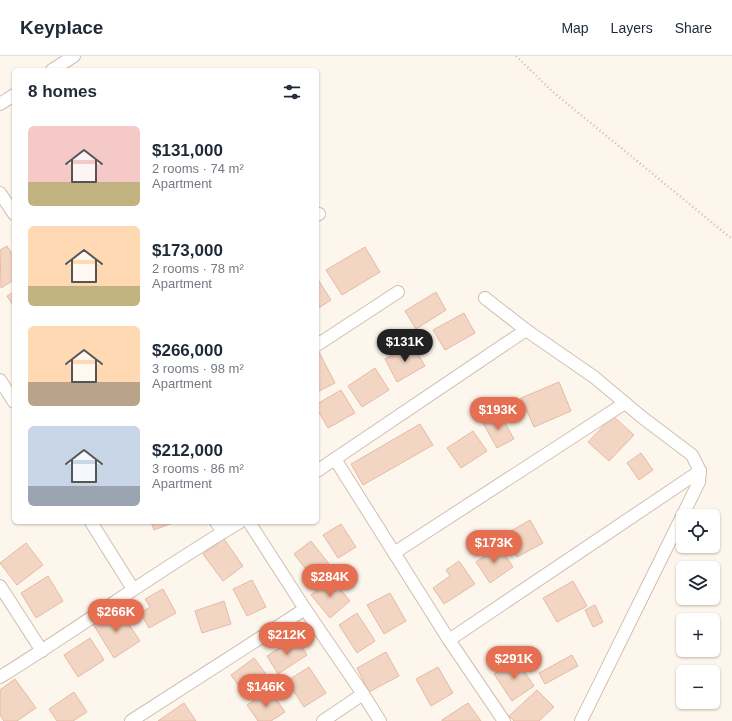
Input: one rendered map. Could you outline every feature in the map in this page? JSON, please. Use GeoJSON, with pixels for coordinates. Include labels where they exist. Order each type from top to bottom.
{"type":"FeatureCollection","features":[{"type":"Feature","properties":{"kind":"street"},"geometry":{"type":"LineString","coordinates":[[55,68],[74,56]]}},
{"type":"Feature","properties":{"kind":"street"},"geometry":{"type":"LineString","coordinates":[[0,104],[12,96]]}},
{"type":"Feature","properties":{"kind":"street"},"geometry":{"type":"LineString","coordinates":[[0,193],[12,211]]}},
{"type":"Feature","properties":{"kind":"street"},"geometry":{"type":"LineString","coordinates":[[319,344],[398,292]]}},
{"type":"Feature","properties":{"kind":"street"},"geometry":{"type":"LineString","coordinates":[[485,298],[526,330],[594,378],[692,455],[700,471],[699,482],[581,721]]}},
{"type":"Feature","properties":{"kind":"street"},"geometry":{"type":"LineString","coordinates":[[319,470],[526,330]]}},
{"type":"Feature","properties":{"kind":"street"},"geometry":{"type":"LineString","coordinates":[[0,380],[12,399]]}},
{"type":"Feature","properties":{"kind":"street"},"geometry":{"type":"LineString","coordinates":[[394,553],[625,403]]}},
{"type":"Feature","properties":{"kind":"street"},"geometry":{"type":"LineString","coordinates":[[335,459],[449,640],[504,721]]}},
{"type":"Feature","properties":{"kind":"street"},"geometry":{"type":"LineString","coordinates":[[449,640],[700,471]]}},
{"type":"Feature","properties":{"kind":"street"},"geometry":{"type":"LineString","coordinates":[[92,524],[133,589]]}},
{"type":"Feature","properties":{"kind":"street"},"geometry":{"type":"LineString","coordinates":[[217,524],[223,532]]}},
{"type":"Feature","properties":{"kind":"street"},"geometry":{"type":"LineString","coordinates":[[0,677],[42,651],[133,589],[237,524]]}},
{"type":"Feature","properties":{"kind":"street"},"geometry":{"type":"LineString","coordinates":[[250,524],[305,609],[364,694],[380,721]]}},
{"type":"Feature","properties":{"kind":"street"},"geometry":{"type":"LineString","coordinates":[[0,586],[42,651]]}},
{"type":"Feature","properties":{"kind":"street"},"geometry":{"type":"LineString","coordinates":[[131,721],[305,609]]}},
{"type":"Feature","properties":{"kind":"street"},"geometry":{"type":"LineString","coordinates":[[323,721],[364,694]]}},
{"type":"Feature","properties":{"kind":"path"},"geometry":{"type":"LineString","coordinates":[[516,56],[554,92],[732,238]]}},
{"type":"Feature","properties":{"kind":"building"},"geometry":{"type":"Polygon","coordinates":[[[7,246],[12,254],[12,281],[1,288],[0,250],[7,246]]]}},
{"type":"Feature","properties":{"kind":"building"},"geometry":{"type":"Polygon","coordinates":[[[365,247],[380,272],[342,295],[326,270],[365,247]]]}},
{"type":"Feature","properties":{"kind":"building"},"geometry":{"type":"Polygon","coordinates":[[[319,281],[331,300],[319,308],[319,281]]]}},
{"type":"Feature","properties":{"kind":"building"},"geometry":{"type":"Polygon","coordinates":[[[436,292],[446,310],[416,329],[405,311],[436,292]]]}},
{"type":"Feature","properties":{"kind":"building"},"geometry":{"type":"Polygon","coordinates":[[[12,293],[12,304],[7,296],[12,293]]]}},
{"type":"Feature","properties":{"kind":"building"},"geometry":{"type":"Polygon","coordinates":[[[464,313],[475,333],[445,350],[433,330],[464,313]]]}},
{"type":"Feature","properties":{"kind":"building"},"geometry":{"type":"Polygon","coordinates":[[[412,344],[425,366],[397,382],[385,359],[412,344]]]}},
{"type":"Feature","properties":{"kind":"building"},"geometry":{"type":"Polygon","coordinates":[[[319,352],[335,383],[319,391],[319,352]]]}},
{"type":"Feature","properties":{"kind":"building"},"geometry":{"type":"Polygon","coordinates":[[[375,368],[389,390],[362,407],[348,386],[375,368]]]}},
{"type":"Feature","properties":{"kind":"building"},"geometry":{"type":"Polygon","coordinates":[[[559,382],[571,411],[534,427],[521,398],[559,382]]]}},
{"type":"Feature","properties":{"kind":"building"},"geometry":{"type":"Polygon","coordinates":[[[341,390],[355,413],[328,428],[319,412],[319,403],[341,390]]]}},
{"type":"Feature","properties":{"kind":"building"},"geometry":{"type":"Polygon","coordinates":[[[500,414],[514,439],[497,448],[483,423],[500,414]]]}},
{"type":"Feature","properties":{"kind":"building"},"geometry":{"type":"Polygon","coordinates":[[[613,416],[634,435],[609,461],[588,442],[613,416]]]}},
{"type":"Feature","properties":{"kind":"building"},"geometry":{"type":"Polygon","coordinates":[[[420,424],[433,445],[363,485],[351,464],[420,424]]]}},
{"type":"Feature","properties":{"kind":"building"},"geometry":{"type":"Polygon","coordinates":[[[473,431],[487,451],[461,468],[447,448],[473,431]]]}},
{"type":"Feature","properties":{"kind":"building"},"geometry":{"type":"Polygon","coordinates":[[[641,453],[653,470],[639,480],[627,463],[641,453]]]}},
{"type":"Feature","properties":{"kind":"building"},"geometry":{"type":"Polygon","coordinates":[[[530,520],[543,543],[517,557],[504,535],[530,520]]]}},
{"type":"Feature","properties":{"kind":"building"},"geometry":{"type":"Polygon","coordinates":[[[152,524],[170,524],[154,530],[152,524]]]}},
{"type":"Feature","properties":{"kind":"building"},"geometry":{"type":"Polygon","coordinates":[[[341,524],[356,547],[338,558],[323,535],[341,524]]]}},
{"type":"Feature","properties":{"kind":"building"},"geometry":{"type":"Polygon","coordinates":[[[224,539],[243,566],[223,581],[203,554],[224,539]]]}},
{"type":"Feature","properties":{"kind":"building"},"geometry":{"type":"Polygon","coordinates":[[[311,541],[329,564],[312,577],[294,554],[311,541]]]}},
{"type":"Feature","properties":{"kind":"building"},"geometry":{"type":"Polygon","coordinates":[[[26,543],[43,565],[17,585],[0,563],[26,543]]]}},
{"type":"Feature","properties":{"kind":"building"},"geometry":{"type":"Polygon","coordinates":[[[499,546],[513,567],[490,583],[476,562],[499,546]]]}},
{"type":"Feature","properties":{"kind":"building"},"geometry":{"type":"Polygon","coordinates":[[[459,561],[475,584],[444,604],[433,588],[450,576],[446,570],[459,561]]]}},
{"type":"Feature","properties":{"kind":"building"},"geometry":{"type":"Polygon","coordinates":[[[48,576],[63,601],[36,618],[21,593],[48,576]]]}},
{"type":"Feature","properties":{"kind":"building"},"geometry":{"type":"Polygon","coordinates":[[[331,578],[350,601],[330,618],[311,595],[331,578]]]}},
{"type":"Feature","properties":{"kind":"building"},"geometry":{"type":"Polygon","coordinates":[[[252,580],[266,607],[247,616],[233,589],[252,580]]]}},
{"type":"Feature","properties":{"kind":"building"},"geometry":{"type":"Polygon","coordinates":[[[573,581],[587,606],[557,622],[543,598],[573,581]]]}},
{"type":"Feature","properties":{"kind":"building"},"geometry":{"type":"Polygon","coordinates":[[[163,589],[176,613],[149,628],[140,613],[150,607],[145,599],[163,589]]]}},
{"type":"Feature","properties":{"kind":"building"},"geometry":{"type":"Polygon","coordinates":[[[390,593],[406,621],[384,634],[367,605],[390,593]]]}},
{"type":"Feature","properties":{"kind":"building"},"geometry":{"type":"Polygon","coordinates":[[[224,601],[231,624],[202,633],[195,611],[224,601]]]}},
{"type":"Feature","properties":{"kind":"building"},"geometry":{"type":"Polygon","coordinates":[[[595,605],[603,622],[593,627],[585,610],[595,605]]]}},
{"type":"Feature","properties":{"kind":"building"},"geometry":{"type":"Polygon","coordinates":[[[118,608],[140,641],[114,658],[93,624],[118,608]]]}},
{"type":"Feature","properties":{"kind":"building"},"geometry":{"type":"Polygon","coordinates":[[[357,613],[375,641],[357,653],[339,625],[357,613]]]}},
{"type":"Feature","properties":{"kind":"building"},"geometry":{"type":"Polygon","coordinates":[[[296,637],[307,655],[278,674],[267,656],[296,637]]]}},
{"type":"Feature","properties":{"kind":"building"},"geometry":{"type":"Polygon","coordinates":[[[90,638],[104,660],[78,677],[64,655],[90,638]]]}},
{"type":"Feature","properties":{"kind":"building"},"geometry":{"type":"Polygon","coordinates":[[[386,652],[399,676],[369,692],[357,668],[386,652]]]}},
{"type":"Feature","properties":{"kind":"building"},"geometry":{"type":"Polygon","coordinates":[[[572,655],[578,666],[545,684],[539,673],[572,655]]]}},
{"type":"Feature","properties":{"kind":"building"},"geometry":{"type":"Polygon","coordinates":[[[254,658],[269,678],[245,695],[231,675],[254,658]]]}},
{"type":"Feature","properties":{"kind":"building"},"geometry":{"type":"Polygon","coordinates":[[[516,659],[534,686],[512,701],[494,674],[516,659]]]}},
{"type":"Feature","properties":{"kind":"building"},"geometry":{"type":"Polygon","coordinates":[[[309,667],[326,693],[304,707],[287,681],[309,667]]]}},
{"type":"Feature","properties":{"kind":"building"},"geometry":{"type":"Polygon","coordinates":[[[438,667],[453,693],[431,706],[416,679],[438,667]]]}},
{"type":"Feature","properties":{"kind":"building"},"geometry":{"type":"Polygon","coordinates":[[[15,679],[36,708],[17,721],[4,721],[0,715],[0,690],[15,679]]]}},
{"type":"Feature","properties":{"kind":"building"},"geometry":{"type":"Polygon","coordinates":[[[270,690],[285,712],[271,721],[258,721],[247,705],[270,690]]]}},
{"type":"Feature","properties":{"kind":"building"},"geometry":{"type":"Polygon","coordinates":[[[537,690],[554,707],[539,721],[514,721],[509,716],[537,690]]]}},
{"type":"Feature","properties":{"kind":"building"},"geometry":{"type":"Polygon","coordinates":[[[74,692],[87,712],[73,721],[57,721],[49,709],[74,692]]]}},
{"type":"Feature","properties":{"kind":"building"},"geometry":{"type":"Polygon","coordinates":[[[184,703],[196,721],[158,721],[184,703]]]}},
{"type":"Feature","properties":{"kind":"building"},"geometry":{"type":"Polygon","coordinates":[[[468,703],[481,721],[442,721],[442,720],[468,703]]]}}]}
